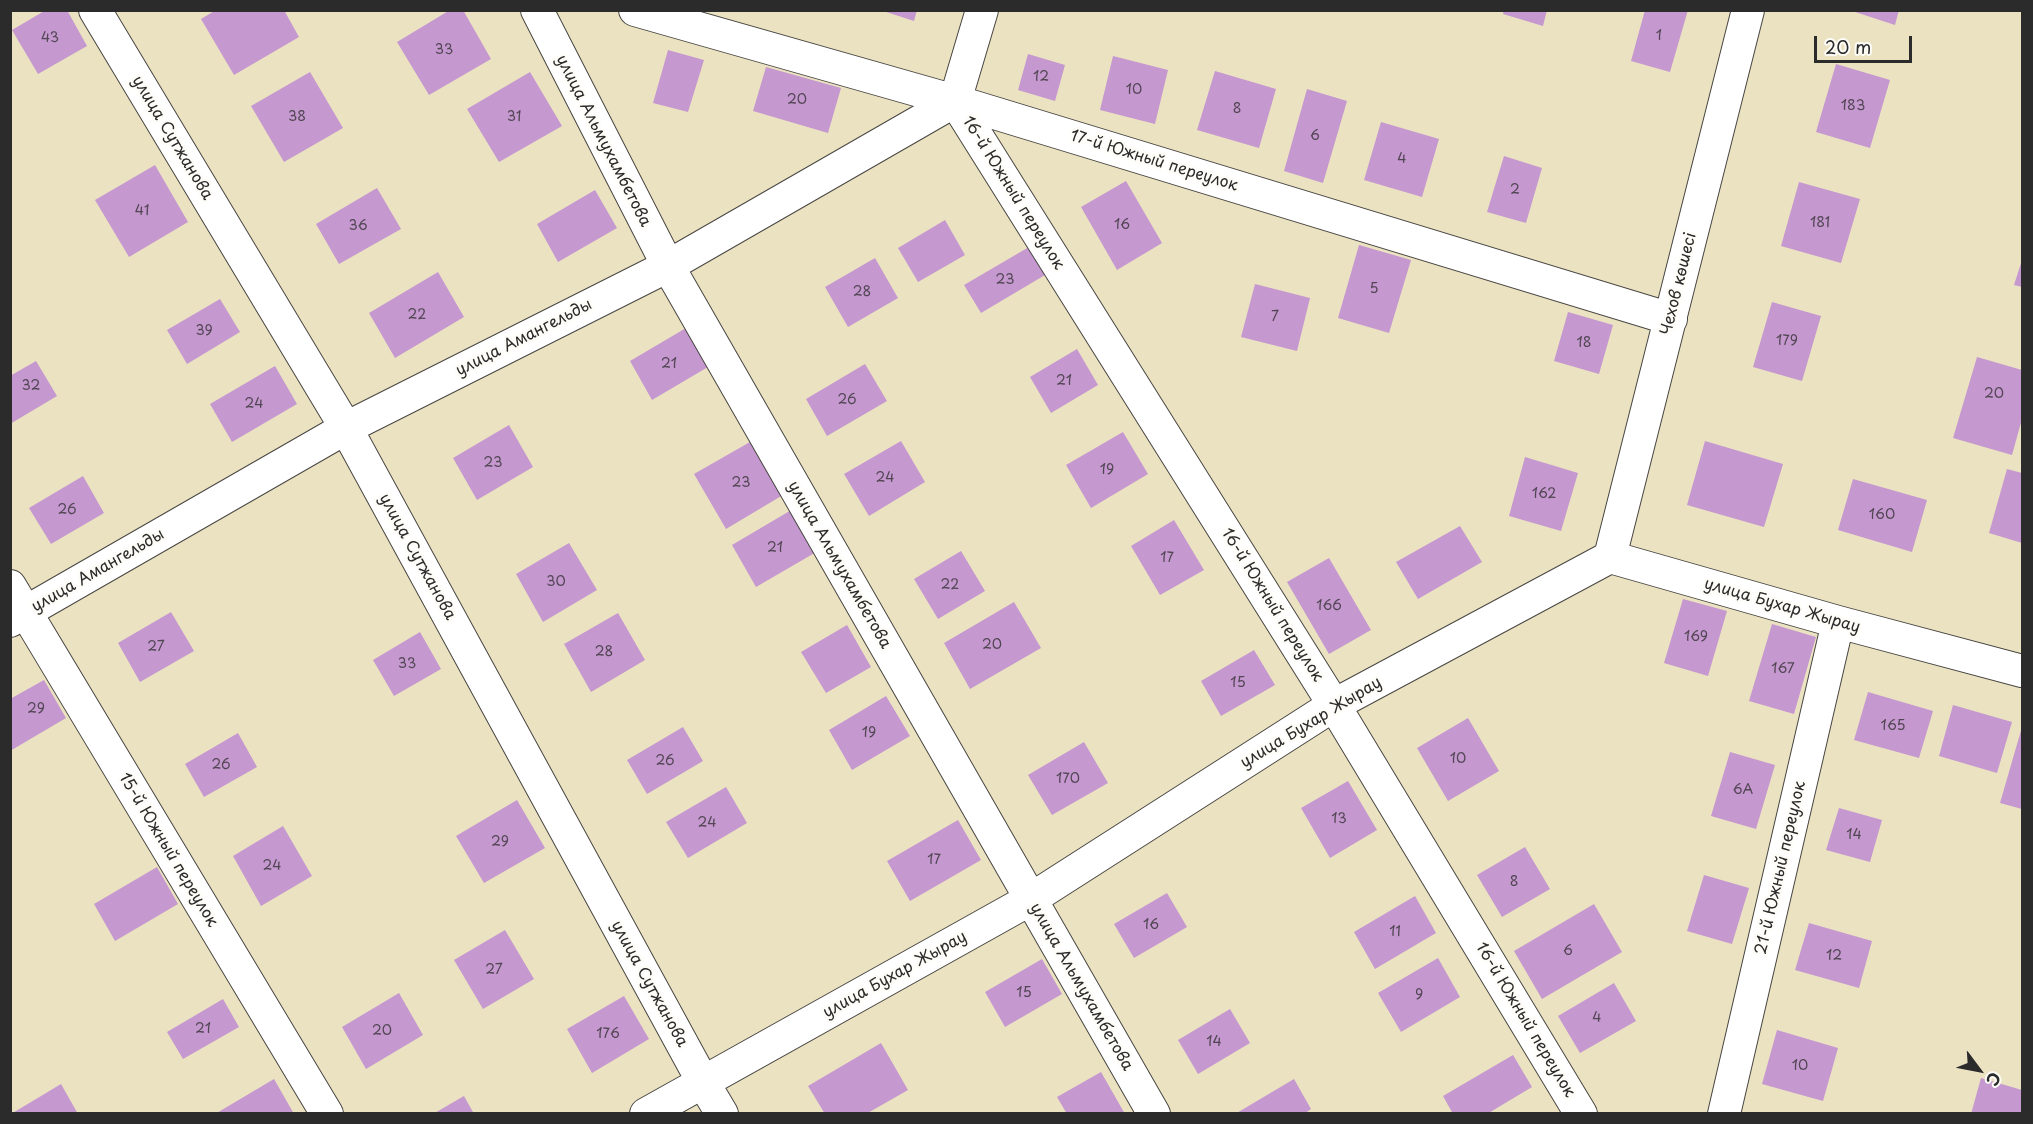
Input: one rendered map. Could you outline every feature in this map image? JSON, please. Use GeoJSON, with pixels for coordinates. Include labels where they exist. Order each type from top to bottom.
{"type":"FeatureCollection","features":[{"type":"Feature","properties":{"kind":"street","name":"улица Сутжанова"},"geometry":{"type":"LineString","coordinates":[[95,10],[346,428],[722,1113]]}},
{"type":"Feature","properties":{"kind":"street","name":"улица Альмухамбетова"},"geometry":{"type":"LineString","coordinates":[[537,10],[668,266],[1154,1113]]}},
{"type":"Feature","properties":{"kind":"street","name":"17-й Южный переулок"},"geometry":{"type":"LineString","coordinates":[[635,10],[955,101],[1671,319]]}},
{"type":"Feature","properties":{"kind":"street"},"geometry":{"type":"LineString","coordinates":[[955,101],[982,10]]}},
{"type":"Feature","properties":{"kind":"street","name":"Чехов көшесі"},"geometry":{"type":"LineString","coordinates":[[1610,557],[1748,10]]}},
{"type":"Feature","properties":{"kind":"street","name":"улица Амангельды"},"geometry":{"type":"LineString","coordinates":[[16,606],[346,428],[668,266],[955,101]]}},
{"type":"Feature","properties":{"kind":"street","name":"16-й Южный переулок"},"geometry":{"type":"LineString","coordinates":[[955,101],[1334,705],[1581,1113]]}},
{"type":"Feature","properties":{"kind":"street","name":"улица Бухар Жырау"},"geometry":{"type":"LineString","coordinates":[[646,1113],[1031,899],[1334,705],[1610,557],[1838,622],[2022,671]]}},
{"type":"Feature","properties":{"kind":"street","name":"15-й Южный переулок"},"geometry":{"type":"LineString","coordinates":[[16,606],[327,1113]]}},
{"type":"Feature","properties":{"kind":"street","name":"21-й Южный переулок"},"geometry":{"type":"LineString","coordinates":[[1724,1113],[1838,622]]}},
{"type":"Feature","properties":{"kind":"building"},"geometry":{"type":"Polygon","coordinates":[[[46,10],[67,10],[87,46],[38,74],[12,30],[46,10]]]}},
{"type":"Feature","properties":{"kind":"building"},"geometry":{"type":"Polygon","coordinates":[[[216,10],[284,10],[299,37],[234,75],[201,19],[216,10]]]}},
{"type":"Feature","properties":{"kind":"building"},"geometry":{"type":"Polygon","coordinates":[[[450,10],[463,10],[491,59],[429,95],[397,42],[450,10]]]}},
{"type":"Feature","properties":{"kind":"building"},"geometry":{"type":"Polygon","coordinates":[[[880,10],[917,10],[914,21],[880,10]]]}},
{"type":"Feature","properties":{"kind":"building"},"geometry":{"type":"Polygon","coordinates":[[[1504,10],[1547,10],[1543,26],[1503,14],[1504,10]]]}},
{"type":"Feature","properties":{"kind":"building"},"geometry":{"type":"Polygon","coordinates":[[[1645,10],[1688,10],[1670,72],[1631,61],[1645,10]]]}},
{"type":"Feature","properties":{"kind":"building"},"geometry":{"type":"Polygon","coordinates":[[[1849,10],[1899,10],[1895,25],[1849,10]]]}},
{"type":"Feature","properties":{"kind":"building"},"geometry":{"type":"Polygon","coordinates":[[[668,50],[704,60],[688,112],[653,103],[668,50]]]}},
{"type":"Feature","properties":{"kind":"building"},"geometry":{"type":"Polygon","coordinates":[[[1028,54],[1065,65],[1055,101],[1018,90],[1028,54]]]}},
{"type":"Feature","properties":{"kind":"building"},"geometry":{"type":"Polygon","coordinates":[[[1113,56],[1168,70],[1155,124],[1100,110],[1113,56]]]}},
{"type":"Feature","properties":{"kind":"building"},"geometry":{"type":"Polygon","coordinates":[[[1836,64],[1890,80],[1870,148],[1816,132],[1836,64]]]}},
{"type":"Feature","properties":{"kind":"building"},"geometry":{"type":"Polygon","coordinates":[[[766,67],[841,88],[828,133],[753,111],[766,67]]]}},
{"type":"Feature","properties":{"kind":"building"},"geometry":{"type":"Polygon","coordinates":[[[1215,71],[1276,89],[1259,148],[1197,130],[1215,71]]]}},
{"type":"Feature","properties":{"kind":"building"},"geometry":{"type":"Polygon","coordinates":[[[310,72],[343,128],[284,162],[251,106],[310,72]]]}},
{"type":"Feature","properties":{"kind":"building"},"geometry":{"type":"Polygon","coordinates":[[[530,72],[562,126],[499,162],[467,109],[530,72]]]}},
{"type":"Feature","properties":{"kind":"building"},"geometry":{"type":"Polygon","coordinates":[[[1307,89],[1347,101],[1323,183],[1284,171],[1307,89]]]}},
{"type":"Feature","properties":{"kind":"building"},"geometry":{"type":"Polygon","coordinates":[[[1381,122],[1439,139],[1422,197],[1364,180],[1381,122]]]}},
{"type":"Feature","properties":{"kind":"building"},"geometry":{"type":"Polygon","coordinates":[[[1504,156],[1542,168],[1526,223],[1487,212],[1504,156]]]}},
{"type":"Feature","properties":{"kind":"building"},"geometry":{"type":"Polygon","coordinates":[[[155,165],[188,222],[129,257],[95,200],[155,165]]]}},
{"type":"Feature","properties":{"kind":"building"},"geometry":{"type":"Polygon","coordinates":[[[1126,181],[1162,243],[1117,270],[1081,207],[1126,181]]]}},
{"type":"Feature","properties":{"kind":"building"},"geometry":{"type":"Polygon","coordinates":[[[1799,182],[1860,199],[1841,263],[1781,246],[1799,182]]]}},
{"type":"Feature","properties":{"kind":"building"},"geometry":{"type":"Polygon","coordinates":[[[377,188],[401,229],[339,264],[316,224],[377,188]]]}},
{"type":"Feature","properties":{"kind":"building"},"geometry":{"type":"Polygon","coordinates":[[[595,190],[617,228],[558,262],[537,224],[595,190]]]}},
{"type":"Feature","properties":{"kind":"building"},"geometry":{"type":"Polygon","coordinates":[[[945,220],[965,255],[918,282],[898,248],[945,220]]]}},
{"type":"Feature","properties":{"kind":"building"},"geometry":{"type":"Polygon","coordinates":[[[1359,245],[1411,260],[1389,333],[1338,318],[1359,245]]]}},
{"type":"Feature","properties":{"kind":"building"},"geometry":{"type":"Polygon","coordinates":[[[1029,247],[1045,275],[981,313],[964,285],[1029,247]]]}},
{"type":"Feature","properties":{"kind":"building"},"geometry":{"type":"Polygon","coordinates":[[[875,258],[898,298],[848,327],[825,287],[875,258]]]}},
{"type":"Feature","properties":{"kind":"building"},"geometry":{"type":"Polygon","coordinates":[[[2022,260],[2022,287],[2014,285],[2022,260]]]}},
{"type":"Feature","properties":{"kind":"building"},"geometry":{"type":"Polygon","coordinates":[[[438,272],[464,317],[395,358],[369,313],[438,272]]]}},
{"type":"Feature","properties":{"kind":"building"},"geometry":{"type":"Polygon","coordinates":[[[1255,284],[1310,298],[1297,351],[1241,337],[1255,284]]]}},
{"type":"Feature","properties":{"kind":"building"},"geometry":{"type":"Polygon","coordinates":[[[220,299],[240,332],[187,364],[167,330],[220,299]]]}},
{"type":"Feature","properties":{"kind":"building"},"geometry":{"type":"Polygon","coordinates":[[[1772,302],[1821,316],[1802,381],[1753,367],[1772,302]]]}},
{"type":"Feature","properties":{"kind":"building"},"geometry":{"type":"Polygon","coordinates":[[[1568,312],[1613,325],[1599,374],[1554,361],[1568,312]]]}},
{"type":"Feature","properties":{"kind":"building"},"geometry":{"type":"Polygon","coordinates":[[[686,328],[708,367],[652,400],[630,361],[686,328]]]}},
{"type":"Feature","properties":{"kind":"building"},"geometry":{"type":"Polygon","coordinates":[[[1077,349],[1098,385],[1051,413],[1030,377],[1077,349]]]}},
{"type":"Feature","properties":{"kind":"building"},"geometry":{"type":"Polygon","coordinates":[[[1977,357],[2022,370],[2022,419],[2012,455],[1953,438],[1977,357]]]}},
{"type":"Feature","properties":{"kind":"building"},"geometry":{"type":"Polygon","coordinates":[[[36,361],[57,396],[10,424],[10,376],[36,361]]]}},
{"type":"Feature","properties":{"kind":"building"},"geometry":{"type":"Polygon","coordinates":[[[865,364],[887,401],[827,436],[806,399],[865,364]]]}},
{"type":"Feature","properties":{"kind":"building"},"geometry":{"type":"Polygon","coordinates":[[[275,366],[297,404],[232,442],[210,404],[275,366]]]}},
{"type":"Feature","properties":{"kind":"building"},"geometry":{"type":"Polygon","coordinates":[[[509,425],[533,467],[477,500],[453,458],[509,425]]]}},
{"type":"Feature","properties":{"kind":"building"},"geometry":{"type":"Polygon","coordinates":[[[1123,432],[1148,474],[1091,508],[1066,465],[1123,432]]]}},
{"type":"Feature","properties":{"kind":"building"},"geometry":{"type":"Polygon","coordinates":[[[757,438],[788,492],[726,529],[694,474],[757,438]]]}},
{"type":"Feature","properties":{"kind":"building"},"geometry":{"type":"Polygon","coordinates":[[[901,441],[925,482],[869,516],[844,474],[901,441]]]}},
{"type":"Feature","properties":{"kind":"building"},"geometry":{"type":"Polygon","coordinates":[[[1705,441],[1783,464],[1764,527],[1687,505],[1705,441]]]}},
{"type":"Feature","properties":{"kind":"building"},"geometry":{"type":"Polygon","coordinates":[[[1525,457],[1578,473],[1561,531],[1509,516],[1525,457]]]}},
{"type":"Feature","properties":{"kind":"building"},"geometry":{"type":"Polygon","coordinates":[[[2007,469],[2022,473],[2022,543],[1989,533],[2007,469]]]}},
{"type":"Feature","properties":{"kind":"building"},"geometry":{"type":"Polygon","coordinates":[[[83,476],[104,513],[51,544],[29,508],[83,476]]]}},
{"type":"Feature","properties":{"kind":"building"},"geometry":{"type":"Polygon","coordinates":[[[1853,479],[1927,500],[1912,552],[1838,530],[1853,479]]]}},
{"type":"Feature","properties":{"kind":"building"},"geometry":{"type":"Polygon","coordinates":[[[793,509],[818,551],[756,587],[732,545],[793,509]]]}},
{"type":"Feature","properties":{"kind":"building"},"geometry":{"type":"Polygon","coordinates":[[[1174,520],[1204,570],[1160,595],[1131,546],[1174,520]]]}},
{"type":"Feature","properties":{"kind":"building"},"geometry":{"type":"Polygon","coordinates":[[[1460,526],[1482,562],[1418,599],[1396,562],[1460,526]]]}},
{"type":"Feature","properties":{"kind":"building"},"geometry":{"type":"Polygon","coordinates":[[[569,543],[597,590],[543,622],[516,574],[569,543]]]}},
{"type":"Feature","properties":{"kind":"building"},"geometry":{"type":"Polygon","coordinates":[[[961,551],[985,591],[938,619],[914,579],[961,551]]]}},
{"type":"Feature","properties":{"kind":"building"},"geometry":{"type":"Polygon","coordinates":[[[1329,558],[1371,630],[1329,654],[1287,582],[1329,558]]]}},
{"type":"Feature","properties":{"kind":"building"},"geometry":{"type":"Polygon","coordinates":[[[1683,599],[1727,611],[1708,676],[1664,663],[1683,599]]]}},
{"type":"Feature","properties":{"kind":"building"},"geometry":{"type":"Polygon","coordinates":[[[1014,602],[1041,648],[970,689],[944,643],[1014,602]]]}},
{"type":"Feature","properties":{"kind":"building"},"geometry":{"type":"Polygon","coordinates":[[[171,612],[194,651],[140,682],[118,643],[171,612]]]}},
{"type":"Feature","properties":{"kind":"building"},"geometry":{"type":"Polygon","coordinates":[[[618,613],[645,660],[591,692],[564,644],[618,613]]]}},
{"type":"Feature","properties":{"kind":"building"},"geometry":{"type":"Polygon","coordinates":[[[1772,624],[1816,637],[1794,714],[1749,701],[1772,624]]]}},
{"type":"Feature","properties":{"kind":"building"},"geometry":{"type":"Polygon","coordinates":[[[847,625],[871,667],[826,693],[801,652],[847,625]]]}},
{"type":"Feature","properties":{"kind":"building"},"geometry":{"type":"Polygon","coordinates":[[[420,632],[441,669],[394,696],[373,660],[420,632]]]}},
{"type":"Feature","properties":{"kind":"building"},"geometry":{"type":"Polygon","coordinates":[[[1254,650],[1275,685],[1221,716],[1201,681],[1254,650]]]}},
{"type":"Feature","properties":{"kind":"building"},"geometry":{"type":"Polygon","coordinates":[[[44,680],[66,718],[10,751],[10,699],[44,680]]]}},
{"type":"Feature","properties":{"kind":"building"},"geometry":{"type":"Polygon","coordinates":[[[1868,692],[1933,711],[1919,758],[1854,740],[1868,692]]]}},
{"type":"Feature","properties":{"kind":"building"},"geometry":{"type":"Polygon","coordinates":[[[886,696],[910,736],[852,770],[829,730],[886,696]]]}},
{"type":"Feature","properties":{"kind":"building"},"geometry":{"type":"Polygon","coordinates":[[[1953,705],[2012,722],[1997,773],[1939,756],[1953,705]]]}},
{"type":"Feature","properties":{"kind":"building"},"geometry":{"type":"Polygon","coordinates":[[[1468,718],[1499,771],[1448,801],[1417,748],[1468,718]]]}},
{"type":"Feature","properties":{"kind":"building"},"geometry":{"type":"Polygon","coordinates":[[[683,727],[703,761],[647,794],[627,760],[683,727]]]}},
{"type":"Feature","properties":{"kind":"building"},"geometry":{"type":"Polygon","coordinates":[[[2022,727],[2022,809],[2000,803],[2022,727]]]}},
{"type":"Feature","properties":{"kind":"building"},"geometry":{"type":"Polygon","coordinates":[[[238,733],[257,767],[204,797],[185,764],[238,733]]]}},
{"type":"Feature","properties":{"kind":"building"},"geometry":{"type":"Polygon","coordinates":[[[1084,742],[1108,783],[1052,815],[1028,775],[1084,742]]]}},
{"type":"Feature","properties":{"kind":"building"},"geometry":{"type":"Polygon","coordinates":[[[1730,752],[1775,765],[1756,829],[1711,816],[1730,752]]]}},
{"type":"Feature","properties":{"kind":"building"},"geometry":{"type":"Polygon","coordinates":[[[1348,781],[1377,830],[1330,858],[1301,808],[1348,781]]]}},
{"type":"Feature","properties":{"kind":"building"},"geometry":{"type":"Polygon","coordinates":[[[726,787],[747,823],[688,858],[666,822],[726,787]]]}},
{"type":"Feature","properties":{"kind":"building"},"geometry":{"type":"Polygon","coordinates":[[[517,800],[545,848],[484,883],[456,836],[517,800]]]}},
{"type":"Feature","properties":{"kind":"building"},"geometry":{"type":"Polygon","coordinates":[[[1839,808],[1882,820],[1870,862],[1826,850],[1839,808]]]}},
{"type":"Feature","properties":{"kind":"building"},"geometry":{"type":"Polygon","coordinates":[[[958,820],[981,860],[910,901],[887,861],[958,820]]]}},
{"type":"Feature","properties":{"kind":"building"},"geometry":{"type":"Polygon","coordinates":[[[283,826],[312,876],[261,906],[233,856],[283,826]]]}},
{"type":"Feature","properties":{"kind":"building"},"geometry":{"type":"Polygon","coordinates":[[[1525,847],[1550,889],[1502,917],[1477,875],[1525,847]]]}},
{"type":"Feature","properties":{"kind":"building"},"geometry":{"type":"Polygon","coordinates":[[[157,867],[178,904],[115,941],[94,904],[157,867]]]}},
{"type":"Feature","properties":{"kind":"building"},"geometry":{"type":"Polygon","coordinates":[[[1704,875],[1749,888],[1732,944],[1687,931],[1704,875]]]}},
{"type":"Feature","properties":{"kind":"building"},"geometry":{"type":"Polygon","coordinates":[[[1167,893],[1187,927],[1134,958],[1114,924],[1167,893]]]}},
{"type":"Feature","properties":{"kind":"building"},"geometry":{"type":"Polygon","coordinates":[[[1415,896],[1436,933],[1375,969],[1354,932],[1415,896]]]}},
{"type":"Feature","properties":{"kind":"building"},"geometry":{"type":"Polygon","coordinates":[[[1594,904],[1622,952],[1542,999],[1514,951],[1594,904]]]}},
{"type":"Feature","properties":{"kind":"building"},"geometry":{"type":"Polygon","coordinates":[[[1809,923],[1872,941],[1859,988],[1795,970],[1809,923]]]}},
{"type":"Feature","properties":{"kind":"building"},"geometry":{"type":"Polygon","coordinates":[[[505,930],[534,979],[483,1009],[454,960],[505,930]]]}},
{"type":"Feature","properties":{"kind":"building"},"geometry":{"type":"Polygon","coordinates":[[[1438,958],[1460,997],[1401,1032],[1378,993],[1438,958]]]}},
{"type":"Feature","properties":{"kind":"building"},"geometry":{"type":"Polygon","coordinates":[[[1042,959],[1062,994],[1005,1027],[985,992],[1042,959]]]}},
{"type":"Feature","properties":{"kind":"building"},"geometry":{"type":"Polygon","coordinates":[[[1614,983],[1636,1021],[1580,1053],[1558,1016],[1614,983]]]}},
{"type":"Feature","properties":{"kind":"building"},"geometry":{"type":"Polygon","coordinates":[[[399,993],[423,1035],[366,1069],[342,1027],[399,993]]]}},
{"type":"Feature","properties":{"kind":"building"},"geometry":{"type":"Polygon","coordinates":[[[624,996],[649,1039],[592,1073],[567,1029],[624,996]]]}},
{"type":"Feature","properties":{"kind":"building"},"geometry":{"type":"Polygon","coordinates":[[[223,999],[239,1027],[183,1059],[167,1032],[223,999]]]}},
{"type":"Feature","properties":{"kind":"building"},"geometry":{"type":"Polygon","coordinates":[[[1230,1009],[1250,1043],[1198,1074],[1178,1040],[1230,1009]]]}},
{"type":"Feature","properties":{"kind":"building"},"geometry":{"type":"Polygon","coordinates":[[[1777,1030],[1838,1048],[1823,1101],[1762,1084],[1777,1030]]]}},
{"type":"Feature","properties":{"kind":"building"},"geometry":{"type":"Polygon","coordinates":[[[881,1043],[908,1090],[866,1114],[825,1114],[808,1086],[881,1043]]]}},
{"type":"Feature","properties":{"kind":"building"},"geometry":{"type":"Polygon","coordinates":[[[1513,1055],[1532,1087],[1487,1114],[1453,1114],[1443,1096],[1513,1055]]]}},
{"type":"Feature","properties":{"kind":"building"},"geometry":{"type":"Polygon","coordinates":[[[1101,1072],[1125,1114],[1067,1114],[1057,1097],[1101,1072]]]}},
{"type":"Feature","properties":{"kind":"building"},"geometry":{"type":"Polygon","coordinates":[[[1981,1078],[2022,1090],[2022,1114],[1971,1114],[1981,1078]]]}},
{"type":"Feature","properties":{"kind":"building"},"geometry":{"type":"Polygon","coordinates":[[[274,1079],[294,1114],[215,1114],[274,1079]]]}},
{"type":"Feature","properties":{"kind":"building"},"geometry":{"type":"Polygon","coordinates":[[[1294,1079],[1311,1109],[1304,1114],[1235,1114],[1294,1079]]]}},
{"type":"Feature","properties":{"kind":"building"},"geometry":{"type":"Polygon","coordinates":[[[61,1084],[78,1114],[11,1114],[61,1084]]]}},
{"type":"Feature","properties":{"kind":"building"},"geometry":{"type":"Polygon","coordinates":[[[464,1096],[474,1114],[433,1114],[464,1096]]]}}]}
